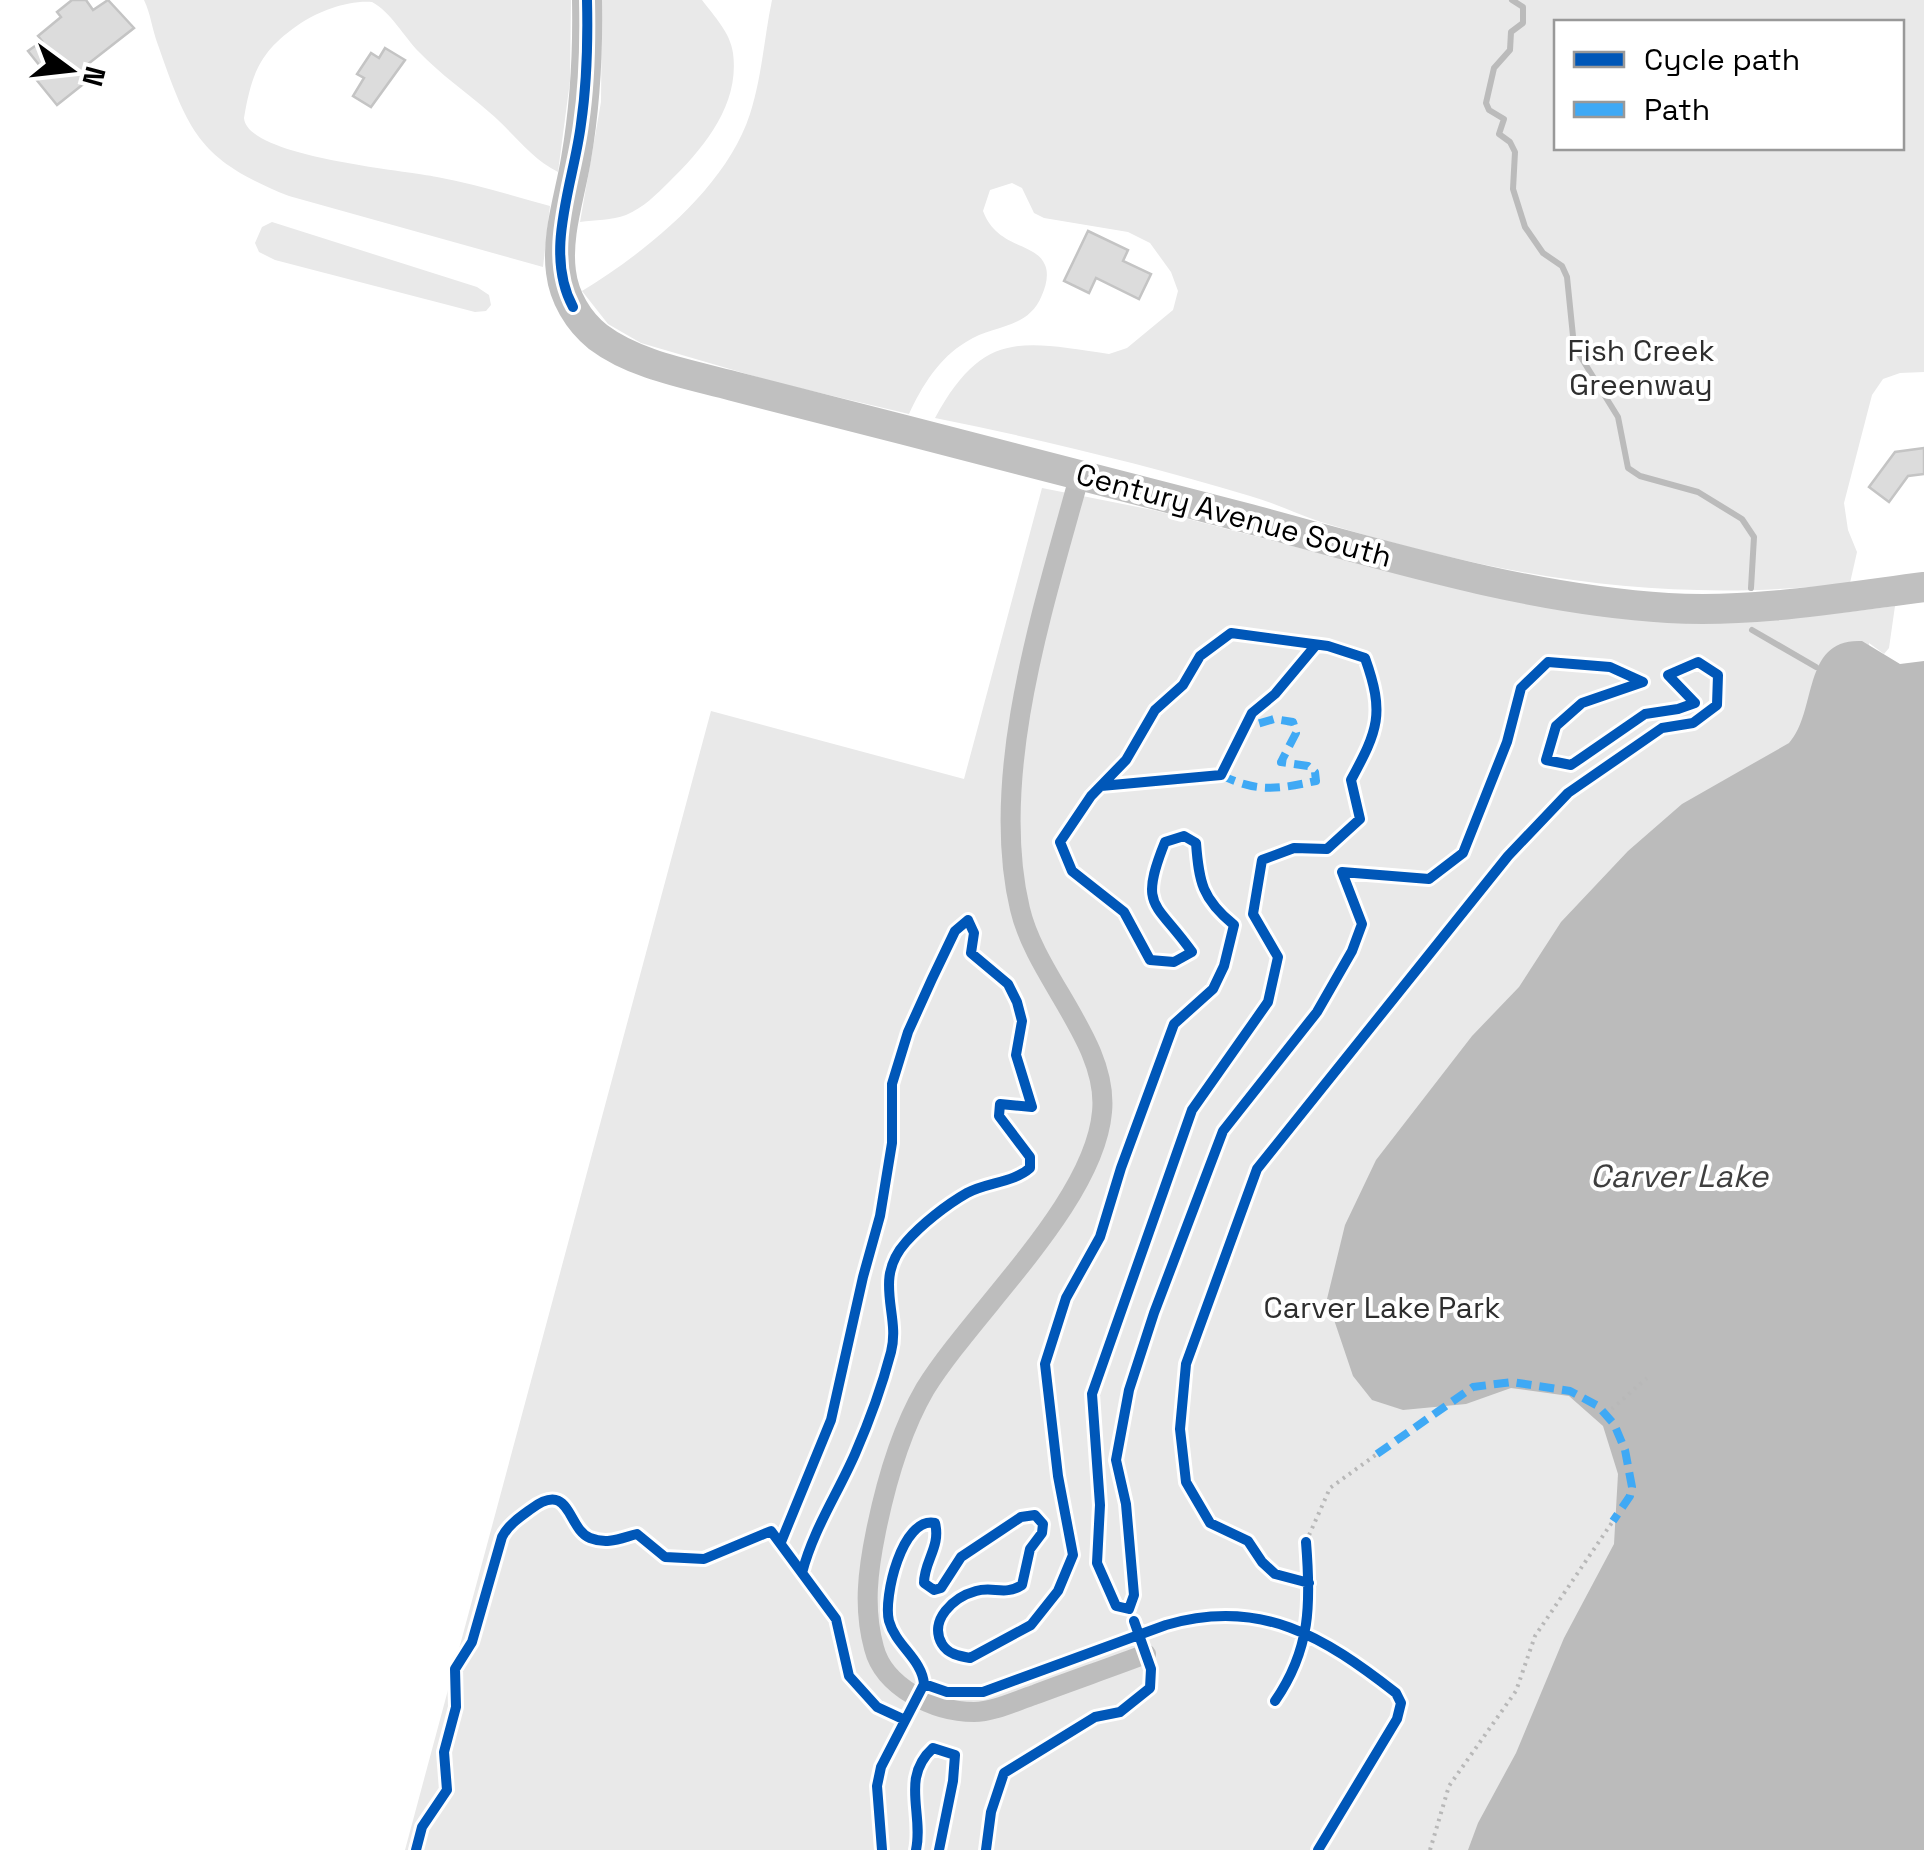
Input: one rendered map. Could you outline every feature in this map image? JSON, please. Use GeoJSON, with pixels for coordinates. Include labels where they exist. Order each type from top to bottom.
{"type":"FeatureCollection","features":[{"type":"Feature","properties":{"kind":"street","name":"Century Avenue South"},"geometry":{"type":"LineString","coordinates":[[587,0],[584,103],[560,246],[560,272],[572,307],[599,338],[647,361],[1460,574],[1612,602],[1667,608],[1724,608],[1791,604],[1924,587]]}},
{"type":"Feature","properties":{"kind":"street"},"geometry":{"type":"LineString","coordinates":[[1080,474],[1046,600],[1017,736],[1010,831],[1017,893],[1031,944],[1095,1061],[1102,1085],[1103,1110],[1088,1162],[1054,1221],[946,1358],[910,1419],[883,1497],[866,1597],[876,1659],[916,1698],[947,1708],[974,1712],[1006,1705],[1146,1654]]}},
{"type":"Feature","properties":{"kind":"path"},"geometry":{"type":"LineString","coordinates":[[1606,1414],[1646,1378]]}},
{"type":"Feature","properties":{"kind":"path"},"geometry":{"type":"LineString","coordinates":[[1307,1556],[1306,1542],[1330,1488],[1377,1454]]}},
{"type":"Feature","properties":{"kind":"path"},"geometry":{"type":"LineString","coordinates":[[1430,1850],[1449,1786],[1516,1690],[1534,1636],[1613,1522]]}},
{"type":"Feature","properties":{"kind":"green space"},"geometry":{"type":"Polygon","coordinates":[[[144,0],[571,0],[570,81],[558,172],[538,159],[436,68],[372,2],[325,11],[301,23],[276,43],[255,74],[244,118],[252,131],[297,152],[451,180],[550,206],[543,267],[289,196],[235,170],[216,156],[189,122],[144,0]]]}},
{"type":"Feature","properties":{"kind":"green space"},"geometry":{"type":"Polygon","coordinates":[[[602,0],[702,0],[729,38],[734,72],[717,124],[695,155],[664,187],[626,215],[580,222],[601,102],[602,0]]]}},
{"type":"Feature","properties":{"kind":"green space","name":"Fish Creek Greenway"},"geometry":{"type":"Polygon","coordinates":[[[772,0],[1924,0],[1924,372],[1900,373],[1883,379],[1872,395],[1844,503],[1848,530],[1857,552],[1850,583],[1781,589],[1648,588],[1518,571],[1387,541],[1133,463],[935,418],[970,369],[988,356],[1028,345],[1109,354],[1127,348],[1173,310],[1178,291],[1171,272],[1150,243],[1128,232],[1044,218],[1034,213],[1022,188],[1012,183],[990,190],[983,211],[997,232],[1033,252],[1045,265],[1042,295],[1019,321],[977,336],[948,356],[926,383],[909,414],[774,382],[641,343],[608,324],[582,291],[657,237],[703,192],[739,141],[760,72],[772,0]]]}},
{"type":"Feature","properties":{"kind":"green space"},"geometry":{"type":"Polygon","coordinates":[[[272,222],[477,287],[489,295],[491,305],[486,311],[475,312],[275,260],[259,252],[255,243],[262,227],[272,222]]]}},
{"type":"Feature","properties":{"kind":"green space","name":"Carver Lake Park"},"geometry":{"type":"Polygon","coordinates":[[[1042,488],[1153,510],[1420,579],[1840,613],[1895,606],[1889,648],[1884,654],[1869,643],[1924,1850],[405,1850],[711,711],[964,779],[1042,488]]]}},
{"type":"Feature","properties":{"kind":"water","name":"Carver Lake"},"geometry":{"type":"Polygon","coordinates":[[[1862,641],[1900,664],[1924,661],[1924,1850],[1468,1850],[1478,1823],[1516,1753],[1564,1638],[1614,1544],[1618,1474],[1603,1426],[1569,1396],[1511,1388],[1466,1404],[1403,1410],[1372,1400],[1353,1376],[1327,1299],[1345,1225],[1376,1160],[1472,1036],[1519,987],[1561,922],[1628,851],[1682,804],[1789,743],[1798,729],[1820,664],[1829,651],[1843,643],[1862,641]]]}},
{"type":"Feature","properties":{"kind":"building"},"geometry":{"type":"Polygon","coordinates":[[[72,0],[86,0],[93,10],[108,0],[134,28],[88,64],[96,74],[57,105],[35,78],[44,71],[28,51],[42,41],[38,36],[61,17],[57,12],[72,0]]]}},
{"type":"Feature","properties":{"kind":"building"},"geometry":{"type":"Polygon","coordinates":[[[385,48],[405,60],[371,107],[353,96],[364,78],[357,74],[371,53],[379,58],[385,48]]]}},
{"type":"Feature","properties":{"kind":"building"},"geometry":{"type":"Polygon","coordinates":[[[1088,231],[1128,250],[1123,261],[1151,274],[1139,299],[1096,278],[1089,293],[1064,281],[1088,231]]]}},
{"type":"Feature","properties":{"kind":"building"},"geometry":{"type":"Polygon","coordinates":[[[1924,448],[1924,474],[1908,476],[1889,502],[1869,487],[1895,452],[1924,448]]]}},
{"type":"Feature","properties":{"kind":"waterway"},"geometry":{"type":"LineString","coordinates":[[1512,0],[1523,7],[1523,23],[1511,32],[1510,50],[1494,68],[1486,103],[1489,110],[1504,119],[1499,134],[1515,152],[1513,189],[1525,227],[1543,253],[1562,266],[1567,277],[1574,346],[1618,417],[1628,468],[1640,476],[1698,492],[1742,519],[1754,537],[1751,588]]}},
{"type":"Feature","properties":{"kind":"waterway"},"geometry":{"type":"LineString","coordinates":[[1752,630],[1816,667]]}},
{"type":"Feature","properties":{"kind":"marked path"},"geometry":{"type":"LineString","coordinates":[[1221,775],[1268,788],[1316,781],[1315,772],[1308,766],[1281,762],[1296,733],[1293,722],[1274,719],[1244,728]]}},
{"type":"Feature","properties":{"kind":"marked path"},"geometry":{"type":"LineString","coordinates":[[1377,1454],[1473,1387],[1512,1382],[1570,1391],[1598,1406],[1614,1424],[1625,1450],[1632,1487],[1613,1521]]}},
{"type":"Feature","properties":{"kind":"cycle path"},"geometry":{"type":"LineString","coordinates":[[573,307],[564,286],[561,240],[583,109],[587,0]]}},
{"type":"Feature","properties":{"kind":"cycle path"},"geometry":{"type":"LineString","coordinates":[[924,1684],[919,1667],[892,1630],[888,1610],[897,1561],[913,1532],[923,1524],[935,1523],[936,1539],[924,1583],[934,1590],[941,1588],[961,1557],[1021,1517],[1035,1515],[1043,1524],[1042,1533],[1030,1549],[1022,1585],[968,1594],[952,1604],[941,1618],[938,1626],[944,1647],[970,1658],[1031,1625],[1058,1591],[1073,1555],[1058,1476],[1045,1364],[1066,1298],[1100,1237],[1174,1024],[1213,989],[1224,966],[1234,925],[1215,907],[1204,889],[1196,843],[1184,836],[1165,842],[1152,893],[1161,912],[1192,952],[1174,962],[1150,960],[1124,912],[1072,871],[1060,842],[1091,796],[1126,760],[1155,710],[1183,685],[1200,656],[1231,633],[1328,646],[1365,658],[1375,694],[1376,721],[1351,780],[1360,819],[1327,849],[1294,848],[1262,860],[1253,914],[1278,957],[1268,1002],[1192,1110],[1092,1394],[1100,1505],[1097,1563],[1116,1606],[1129,1609],[1134,1595],[1126,1504],[1116,1460],[1129,1390],[1223,1131],[1317,1012],[1352,951],[1362,924],[1342,872],[1429,879],[1463,853],[1507,742],[1521,688],[1548,662],[1610,667],[1643,682],[1582,703],[1556,726],[1546,760],[1571,765],[1645,714],[1695,703],[1668,675],[1698,662],[1718,675],[1717,705],[1693,723],[1662,728],[1568,793],[1508,856],[1257,1169],[1186,1364],[1180,1429],[1186,1482],[1210,1523],[1248,1541],[1275,1574],[1309,1583]]}},
{"type":"Feature","properties":{"kind":"cycle path"},"geometry":{"type":"LineString","coordinates":[[1101,786],[1221,775],[1252,713],[1275,694],[1316,645]]}},
{"type":"Feature","properties":{"kind":"cycle path"},"geometry":{"type":"LineString","coordinates":[[781,1542],[831,1420],[880,1216],[892,1143],[892,1084],[908,1032],[932,979],[955,931],[968,920],[974,933],[971,953],[1008,984],[1022,1021],[1016,1055],[1032,1107],[1000,1104],[999,1116],[1030,1157],[1030,1168],[959,1198],[919,1228],[896,1256],[889,1283],[891,1352],[860,1442],[819,1527],[802,1573]]}},
{"type":"Feature","properties":{"kind":"cycle path"},"geometry":{"type":"LineString","coordinates":[[416,1850],[422,1827],[447,1790],[444,1752],[456,1707],[455,1669],[472,1642],[502,1537],[544,1501],[561,1503],[590,1538],[609,1541],[637,1534],[665,1557],[704,1559],[771,1531],[836,1619],[849,1676],[877,1707],[905,1720]]}},
{"type":"Feature","properties":{"kind":"cycle path"},"geometry":{"type":"LineString","coordinates":[[1275,1701],[1296,1663],[1306,1625],[1306,1542]]}},
{"type":"Feature","properties":{"kind":"cycle path"},"geometry":{"type":"LineString","coordinates":[[882,1850],[877,1786],[881,1767],[924,1684],[947,1692],[983,1692],[1166,1625],[1232,1616],[1262,1619],[1317,1639],[1396,1693],[1401,1703],[1397,1719],[1318,1850]]}},
{"type":"Feature","properties":{"kind":"cycle path"},"geometry":{"type":"LineString","coordinates":[[986,1850],[991,1812],[1004,1773],[1095,1717],[1120,1712],[1150,1688],[1151,1669],[1134,1621]]}},
{"type":"Feature","properties":{"kind":"cycle path"},"geometry":{"type":"LineString","coordinates":[[916,1850],[915,1784],[923,1759],[933,1748],[955,1755],[939,1850]]}}]}
